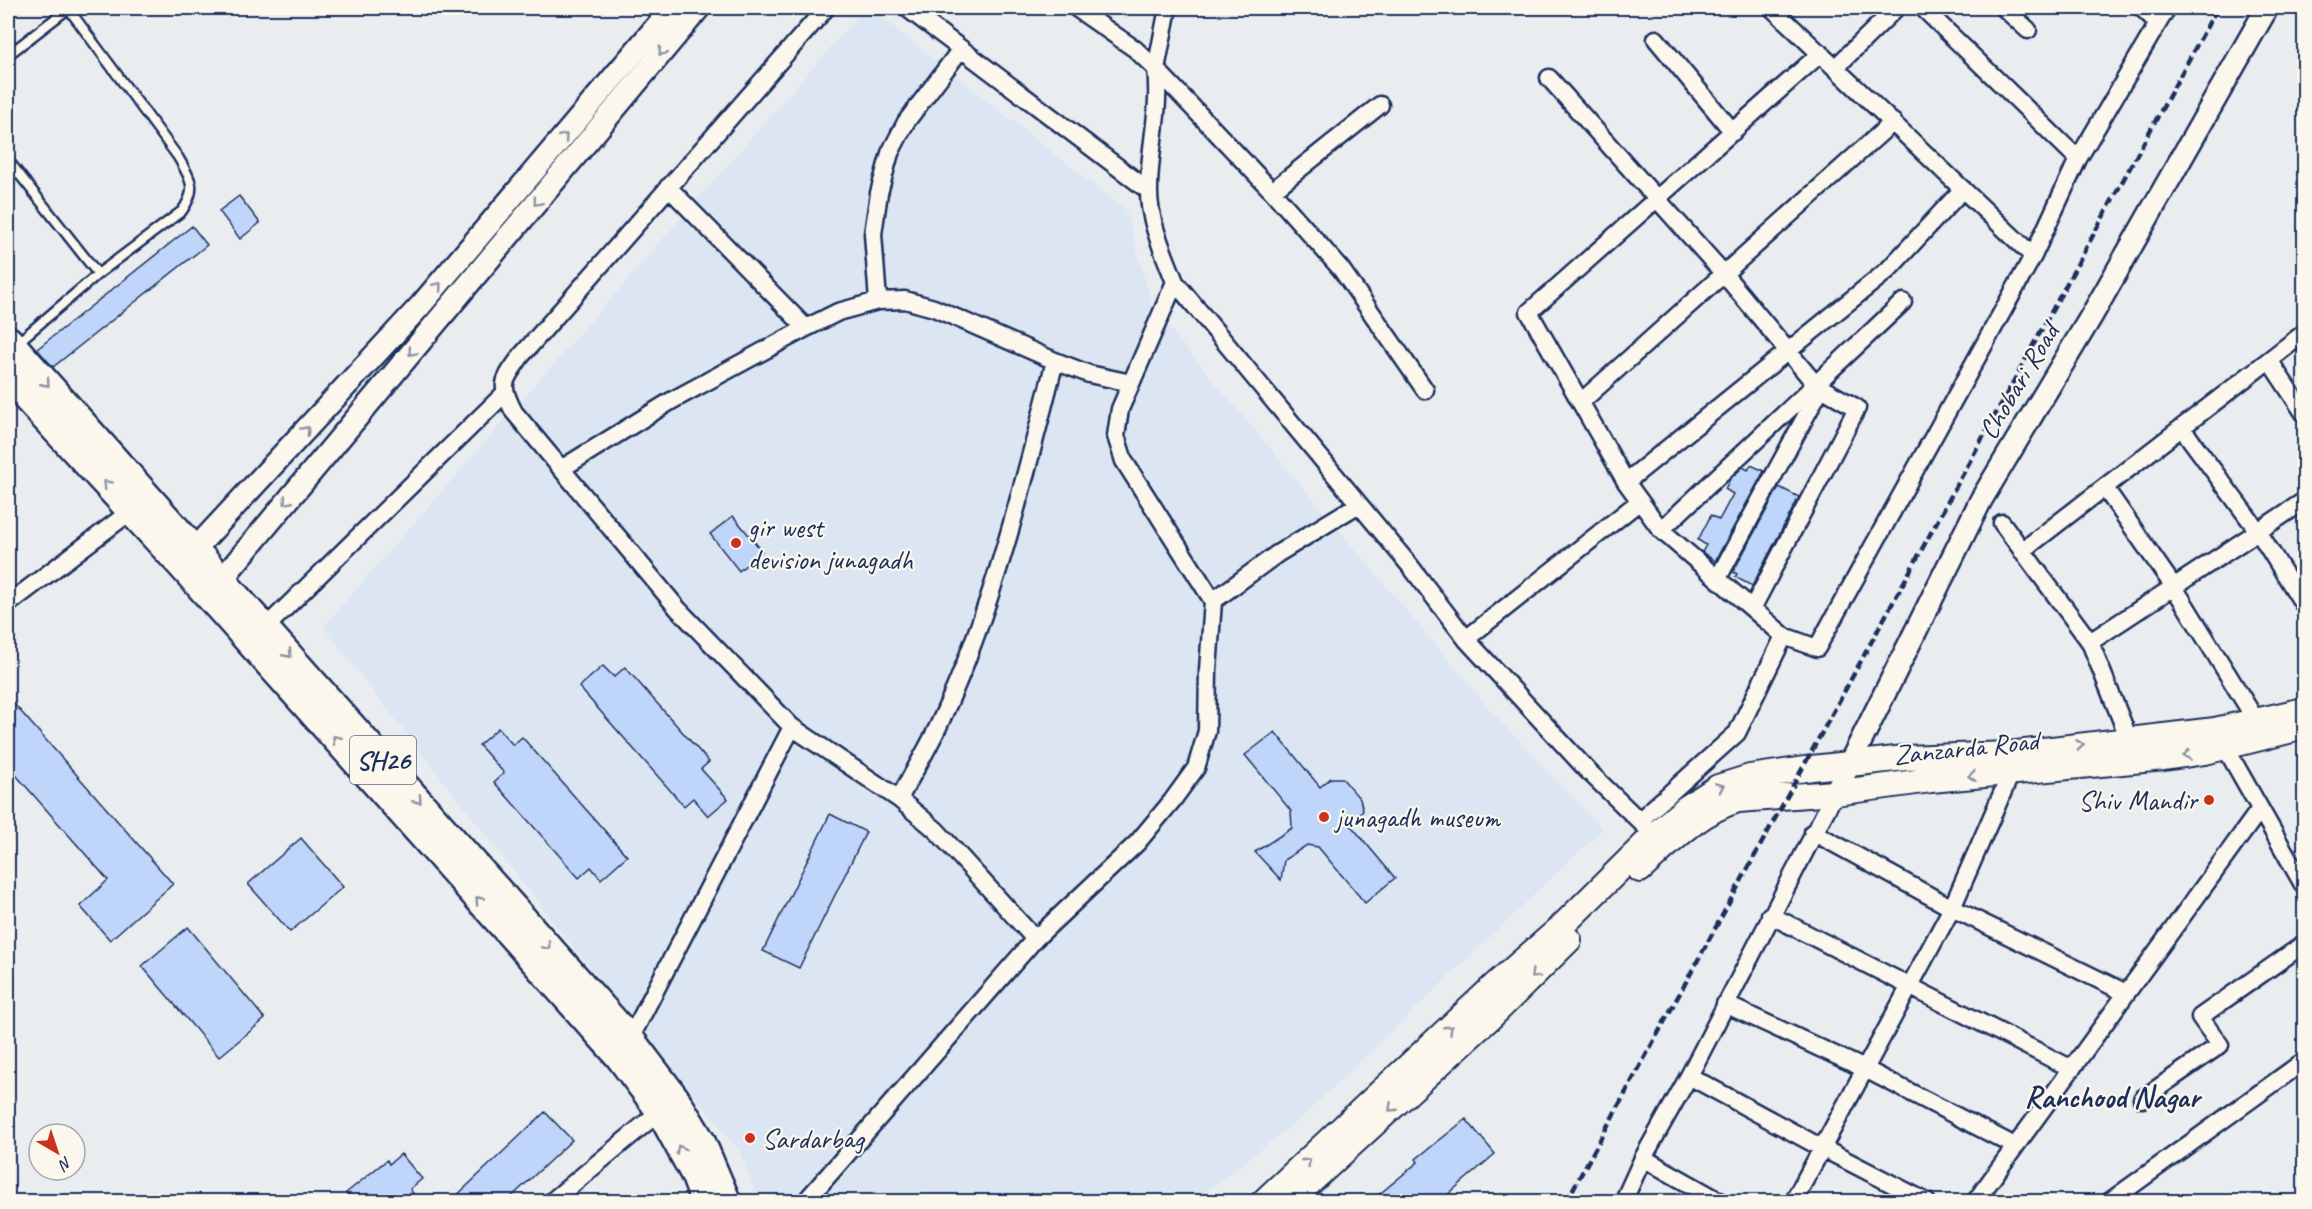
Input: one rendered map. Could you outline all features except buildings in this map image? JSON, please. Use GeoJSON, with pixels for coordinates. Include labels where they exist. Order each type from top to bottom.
{"type":"FeatureCollection","features":[{"type":"Feature","properties":{"kind":"main road","name":"SH26"},"geometry":{"type":"LineString","coordinates":[[10,343],[188,557],[618,1055],[701,1141],[727,1202]]}},
{"type":"Feature","properties":{"kind":"main road","name":"SH26"},"geometry":{"type":"LineString","coordinates":[[8,378],[131,511],[188,557]]}},
{"type":"Feature","properties":{"kind":"main road","name":"SH26"},"geometry":{"type":"LineString","coordinates":[[215,587],[265,628],[630,1039],[668,1105],[705,1202]]}},
{"type":"Feature","properties":{"kind":"main road"},"geometry":{"type":"LineString","coordinates":[[1263,1202],[1496,984],[1560,928],[1647,827],[1686,808],[1718,787],[1750,777],[1905,758],[2007,754],[2129,739],[2221,739],[2257,722],[2304,710]]}},
{"type":"Feature","properties":{"kind":"main road","name":"Zanzarda Road"},"geometry":{"type":"LineString","coordinates":[[1289,1202],[1491,1017],[1651,860],[1701,817],[1727,803],[1738,800],[1834,793],[1931,780],[2164,758],[2221,739],[2304,727]]}},
{"type":"Feature","properties":{"kind":"street"},"geometry":{"type":"LineString","coordinates":[[188,557],[421,305],[672,8]]}},
{"type":"Feature","properties":{"kind":"street"},"geometry":{"type":"LineString","coordinates":[[215,587],[699,8]]}},
{"type":"Feature","properties":{"kind":"street"},"geometry":{"type":"LineString","coordinates":[[826,8],[521,356],[505,379],[504,394],[514,412],[678,609],[792,726],[898,799],[936,830],[1035,939]]}},
{"type":"Feature","properties":{"kind":"street"},"geometry":{"type":"LineString","coordinates":[[907,8],[1148,190]]}},
{"type":"Feature","properties":{"kind":"street"},"geometry":{"type":"LineString","coordinates":[[1076,8],[1135,49],[1272,191],[1341,268],[1425,390]]}},
{"type":"Feature","properties":{"kind":"street"},"geometry":{"type":"LineString","coordinates":[[1168,8],[1156,69],[1159,92],[1148,190],[1159,240],[1175,282],[1411,567],[1466,639],[1588,771],[1647,827],[1737,733],[1784,636]]}},
{"type":"Feature","properties":{"kind":"street"},"geometry":{"type":"LineString","coordinates":[[1772,8],[2033,256]]}},
{"type":"Feature","properties":{"kind":"street"},"geometry":{"type":"LineString","coordinates":[[1836,67],[1896,8]]}},
{"type":"Feature","properties":{"kind":"street"},"geometry":{"type":"LineString","coordinates":[[1923,8],[2078,159]]}},
{"type":"Feature","properties":{"kind":"street"},"geometry":{"type":"LineString","coordinates":[[2004,8],[2028,30]]}},
{"type":"Feature","properties":{"kind":"street"},"geometry":{"type":"LineString","coordinates":[[2142,8],[2158,23]]}},
{"type":"Feature","properties":{"kind":"street"},"geometry":{"type":"LineString","coordinates":[[1821,53],[1530,312],[1626,482],[1661,530],[1784,636],[1817,648],[2033,256],[2078,159],[2167,8]]}},
{"type":"Feature","properties":{"kind":"street","name":"Chobari Road"},"geometry":{"type":"LineString","coordinates":[[1834,793],[1981,500],[2092,315],[2267,8]]}},
{"type":"Feature","properties":{"kind":"street"},"geometry":{"type":"LineString","coordinates":[[1656,39],[1732,132]]}},
{"type":"Feature","properties":{"kind":"street"},"geometry":{"type":"LineString","coordinates":[[878,301],[873,234],[879,193],[890,153],[906,122],[961,49]]}},
{"type":"Feature","properties":{"kind":"street"},"geometry":{"type":"LineString","coordinates":[[1549,78],[1724,274],[1819,386],[1857,408],[1753,607]]}},
{"type":"Feature","properties":{"kind":"street"},"geometry":{"type":"LineString","coordinates":[[1272,191],[1380,105]]}},
{"type":"Feature","properties":{"kind":"street"},"geometry":{"type":"LineString","coordinates":[[1581,401],[1893,122]]}},
{"type":"Feature","properties":{"kind":"street"},"geometry":{"type":"LineString","coordinates":[[668,188],[807,328]]}},
{"type":"Feature","properties":{"kind":"street"},"geometry":{"type":"LineString","coordinates":[[1626,482],[1888,270],[1963,189]]}},
{"type":"Feature","properties":{"kind":"street"},"geometry":{"type":"LineString","coordinates":[[805,1202],[1035,939],[1137,843],[1196,768],[1207,731],[1212,601],[1124,461],[1116,436],[1120,409],[1175,282]]}},
{"type":"Feature","properties":{"kind":"street"},"geometry":{"type":"LineString","coordinates":[[561,469],[672,400],[807,328],[838,312],[878,301],[905,300],[934,308],[1089,374],[1131,383]]}},
{"type":"Feature","properties":{"kind":"street"},"geometry":{"type":"LineString","coordinates":[[1661,530],[1819,386],[1903,302]]}},
{"type":"Feature","properties":{"kind":"street"},"geometry":{"type":"LineString","coordinates":[[2022,552],[2304,333]]}},
{"type":"Feature","properties":{"kind":"street"},"geometry":{"type":"LineString","coordinates":[[2269,360],[2304,413]]}},
{"type":"Feature","properties":{"kind":"street"},"geometry":{"type":"LineString","coordinates":[[898,799],[942,720],[982,615],[1017,505],[1055,361]]}},
{"type":"Feature","properties":{"kind":"street"},"geometry":{"type":"LineString","coordinates":[[1718,578],[1819,386]]}},
{"type":"Feature","properties":{"kind":"street"},"geometry":{"type":"LineString","coordinates":[[265,628],[504,394]]}},
{"type":"Feature","properties":{"kind":"street"},"geometry":{"type":"LineString","coordinates":[[2182,428],[2258,531],[2304,606]]}},
{"type":"Feature","properties":{"kind":"street"},"geometry":{"type":"LineString","coordinates":[[2105,488],[2174,587],[2257,722]]}},
{"type":"Feature","properties":{"kind":"street"},"geometry":{"type":"LineString","coordinates":[[1466,639],[1640,501]]}},
{"type":"Feature","properties":{"kind":"street"},"geometry":{"type":"LineString","coordinates":[[2090,642],[2304,501]]}},
{"type":"Feature","properties":{"kind":"street"},"geometry":{"type":"LineString","coordinates":[[1212,601],[1277,554],[1359,504]]}},
{"type":"Feature","properties":{"kind":"street"},"geometry":{"type":"LineString","coordinates":[[8,604],[131,511]]}},
{"type":"Feature","properties":{"kind":"street"},"geometry":{"type":"LineString","coordinates":[[2002,523],[2090,642],[2129,739]]}},
{"type":"Feature","properties":{"kind":"street"},"geometry":{"type":"LineString","coordinates":[[630,1039],[792,726]]}},
{"type":"Feature","properties":{"kind":"street"},"geometry":{"type":"LineString","coordinates":[[2221,739],[2304,886]]}},
{"type":"Feature","properties":{"kind":"street"},"geometry":{"type":"LineString","coordinates":[[1793,1202],[1952,909],[2011,772]]}},
{"type":"Feature","properties":{"kind":"street"},"geometry":{"type":"LineString","coordinates":[[1623,1202],[1643,1158],[1689,1076],[1834,793]]}},
{"type":"Feature","properties":{"kind":"street"},"geometry":{"type":"LineString","coordinates":[[1975,1202],[2260,809]]}},
{"type":"Feature","properties":{"kind":"street"},"geometry":{"type":"LineString","coordinates":[[1813,832],[1952,909],[2126,993]]}},
{"type":"Feature","properties":{"kind":"street"},"geometry":{"type":"LineString","coordinates":[[1770,915],[2072,1069]]}},
{"type":"Feature","properties":{"kind":"street"},"geometry":{"type":"LineString","coordinates":[[2142,1100],[2220,1045],[2200,1017],[2304,944]]}},
{"type":"Feature","properties":{"kind":"street"},"geometry":{"type":"LineString","coordinates":[[1725,1004],[1864,1069],[2015,1146]]}},
{"type":"Feature","properties":{"kind":"street"},"geometry":{"type":"LineString","coordinates":[[2109,1202],[2304,1061]]}},
{"type":"Feature","properties":{"kind":"street"},"geometry":{"type":"LineString","coordinates":[[1689,1076],[1927,1202]]}},
{"type":"Feature","properties":{"kind":"street"},"geometry":{"type":"LineString","coordinates":[[551,1202],[668,1105]]}},
{"type":"Feature","properties":{"kind":"street"},"geometry":{"type":"LineString","coordinates":[[1643,1158],[1721,1202]]}},
{"type":"Feature","properties":{"kind":"lane"},"geometry":{"type":"LineString","coordinates":[[8,55],[68,8],[178,157],[192,184],[191,198],[182,211],[10,343]]}},
{"type":"Feature","properties":{"kind":"lane"},"geometry":{"type":"LineString","coordinates":[[8,160],[98,274]]}},
{"type":"Feature","properties":{"kind":"shaded area"},"geometry":{"type":"Polygon","coordinates":[[[865,8],[870,8],[1126,210],[1153,309],[1493,713],[1603,829],[1302,1117],[1195,1201],[759,1201],[739,1151],[554,923],[323,627],[865,8]]]}},
{"type":"Feature","properties":{"kind":"railway"},"geometry":{"type":"LineString","coordinates":[[1566,1202],[2217,8]]}},
{"type":"Feature","properties":{"kind":"place","name":"gir west devision junagadh"},"geometry":{"type":"Point","coordinates":[736,543]}},
{"type":"Feature","properties":{"kind":"place","name":"Shiv Mandir"},"geometry":{"type":"Point","coordinates":[2209,800]}},
{"type":"Feature","properties":{"kind":"place","name":"junagadh museum"},"geometry":{"type":"Point","coordinates":[1324,817]}},
{"type":"Feature","properties":{"kind":"place","name":"Sardarbag"},"geometry":{"type":"Point","coordinates":[750,1138]}},
{"type":"Feature","properties":{"kind":"district","name":"Ranchood Nagar"},"geometry":{"type":"Point","coordinates":[2112,1097]}}]}
